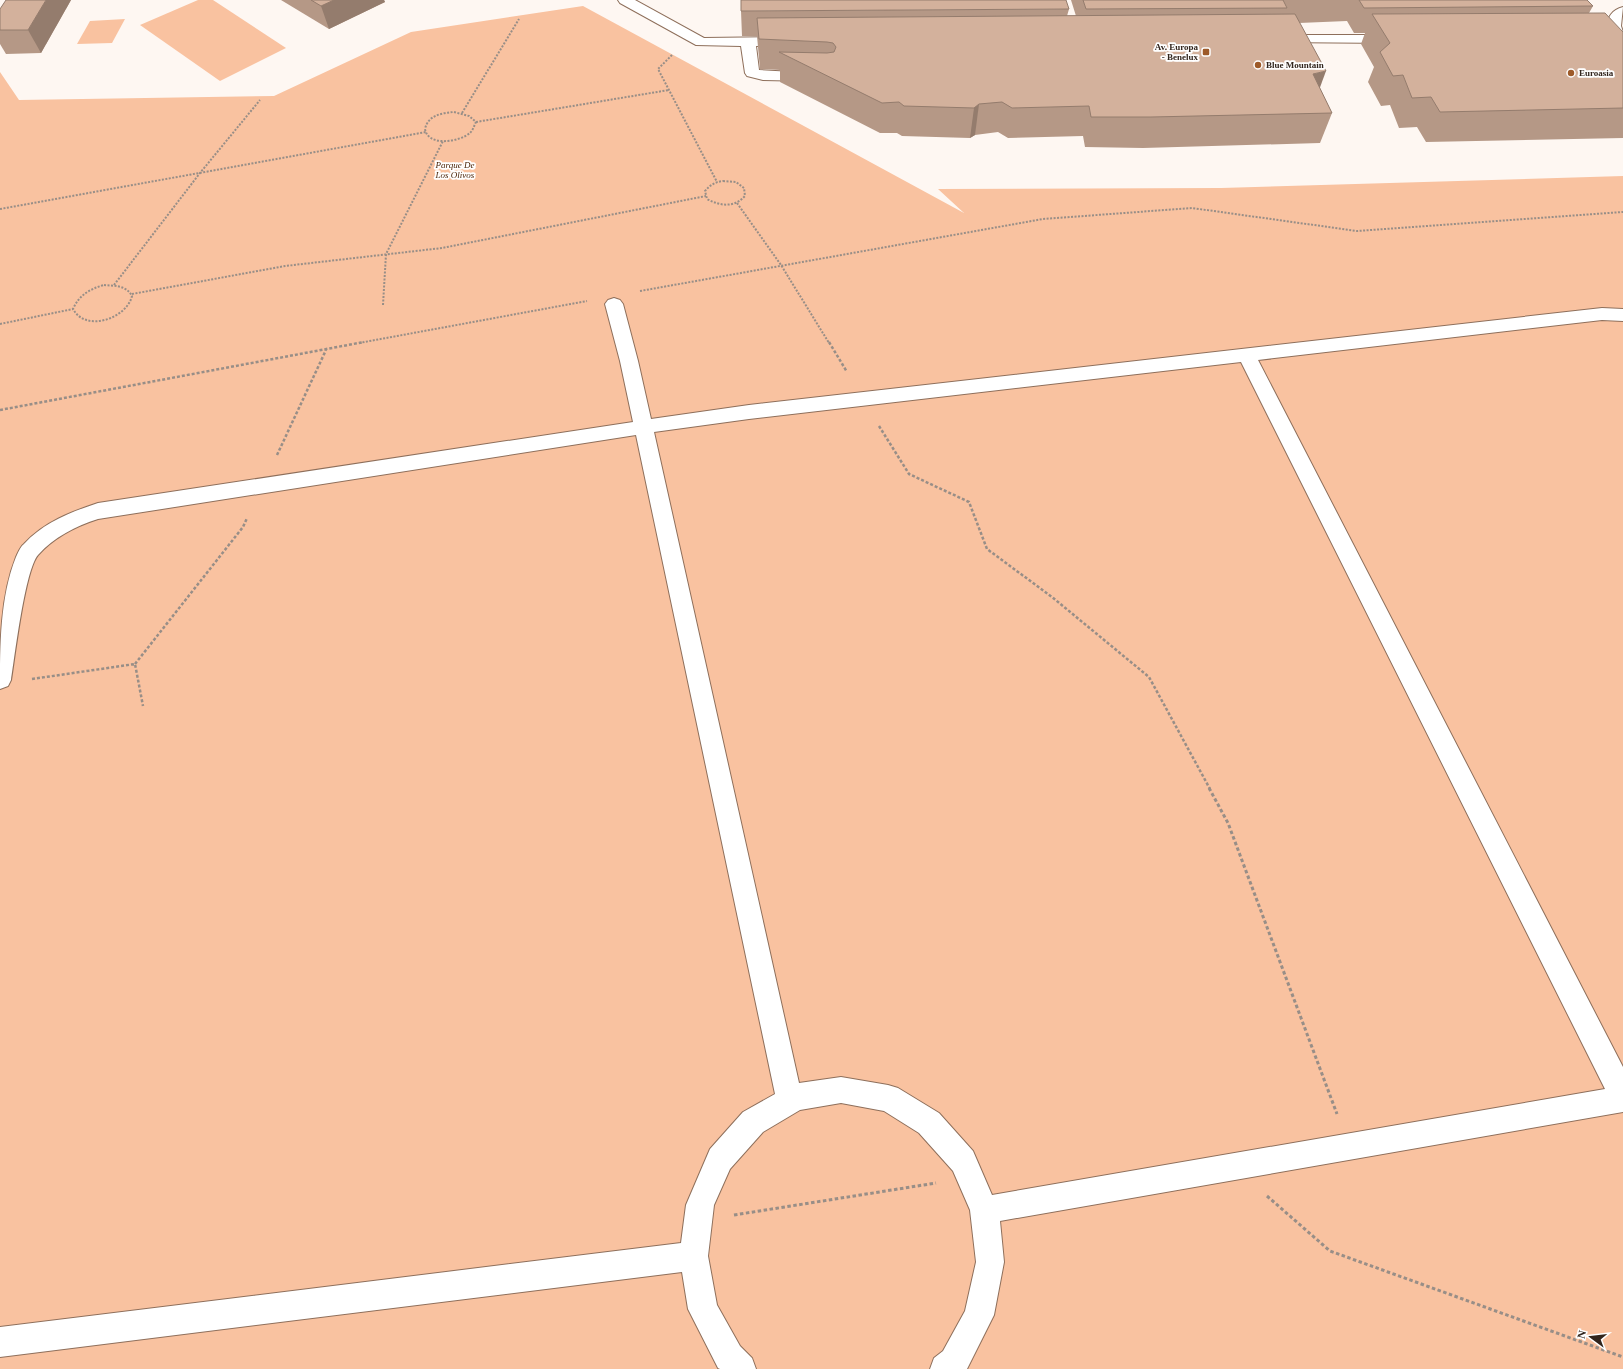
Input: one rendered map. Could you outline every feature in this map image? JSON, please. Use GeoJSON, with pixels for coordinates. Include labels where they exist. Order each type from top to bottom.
{"type":"FeatureCollection","features":[{"type":"Feature","properties":{"kind":"street"},"geometry":{"type":"LineString","coordinates":[[625,0],[701,42],[804,41]]}},
{"type":"Feature","properties":{"kind":"street"},"geometry":{"type":"LineString","coordinates":[[1618,10],[1614,21],[1614,29],[1621,40]]}},
{"type":"Feature","properties":{"kind":"street"},"geometry":{"type":"LineString","coordinates":[[1262,39],[1405,38]]}},
{"type":"Feature","properties":{"kind":"street"},"geometry":{"type":"LineString","coordinates":[[1602,38],[1621,40]]}},
{"type":"Feature","properties":{"kind":"street"},"geometry":{"type":"LineString","coordinates":[[748,42],[752,73],[763,76],[827,78]]}},
{"type":"Feature","properties":{"kind":"street"},"geometry":{"type":"LineString","coordinates":[[614,304],[629,361],[790,1101]]}},
{"type":"Feature","properties":{"kind":"street"},"geometry":{"type":"LineString","coordinates":[[0,680],[19,572],[30,550],[54,530],[76,518],[106,510],[536,442],[749,412],[1595,315],[1623,315]]}},
{"type":"Feature","properties":{"kind":"street"},"geometry":{"type":"LineString","coordinates":[[1246,354],[1557,969],[1623,1095]]}},
{"type":"Feature","properties":{"kind":"street"},"geometry":{"type":"LineString","coordinates":[[741,1369],[729,1357],[703,1309],[694,1256],[700,1205],[720,1159],[753,1122],[795,1097],[841,1090],[888,1098],[929,1123],[963,1161],[984,1210],[990,1262],[979,1315],[954,1362],[945,1369]]}},
{"type":"Feature","properties":{"kind":"street"},"geometry":{"type":"LineString","coordinates":[[984,1210],[1623,1099]]}},
{"type":"Feature","properties":{"kind":"street"},"geometry":{"type":"LineString","coordinates":[[0,1342],[694,1256]]}},
{"type":"Feature","properties":{"kind":"path"},"geometry":{"type":"LineString","coordinates":[[462,113],[519,19]]}},
{"type":"Feature","properties":{"kind":"path"},"geometry":{"type":"LineString","coordinates":[[690,36],[658,69],[718,182]]}},
{"type":"Feature","properties":{"kind":"path"},"geometry":{"type":"LineString","coordinates":[[476,122],[669,90]]}},
{"type":"Feature","properties":{"kind":"path"},"geometry":{"type":"LineString","coordinates":[[114,285],[200,173],[260,100]]}},
{"type":"Feature","properties":{"kind":"path"},"geometry":{"type":"LineString","coordinates":[[454,112],[469,115],[476,122],[472,132],[467,136],[456,140],[443,141],[429,136],[425,128],[427,123],[438,115],[454,112]]}},
{"type":"Feature","properties":{"kind":"path"},"geometry":{"type":"LineString","coordinates":[[0,209],[426,132]]}},
{"type":"Feature","properties":{"kind":"path"},"geometry":{"type":"LineString","coordinates":[[383,305],[386,254],[443,141]]}},
{"type":"Feature","properties":{"kind":"path"},"geometry":{"type":"LineString","coordinates":[[730,181],[741,185],[744,188],[745,196],[737,203],[718,205],[708,199],[705,191],[708,187],[718,182],[730,181]]}},
{"type":"Feature","properties":{"kind":"path"},"geometry":{"type":"LineString","coordinates":[[132,294],[285,266],[442,248],[706,196]]}},
{"type":"Feature","properties":{"kind":"path"},"geometry":{"type":"LineString","coordinates":[[737,203],[781,265],[847,373]]}},
{"type":"Feature","properties":{"kind":"path"},"geometry":{"type":"LineString","coordinates":[[640,291],[1043,219],[1192,208],[1357,230],[1623,212]]}},
{"type":"Feature","properties":{"kind":"path"},"geometry":{"type":"LineString","coordinates":[[114,285],[122,286],[129,289],[132,294],[132,300],[126,309],[116,316],[106,320],[87,321],[80,319],[76,315],[74,309],[79,297],[95,288],[114,285]]}},
{"type":"Feature","properties":{"kind":"path"},"geometry":{"type":"LineString","coordinates":[[0,410],[593,300]]}},
{"type":"Feature","properties":{"kind":"path"},"geometry":{"type":"LineString","coordinates":[[0,324],[74,309]]}},
{"type":"Feature","properties":{"kind":"path"},"geometry":{"type":"LineString","coordinates":[[876,420],[909,474],[969,502],[986,549],[1052,597],[1149,677],[1228,823],[1338,1119]]}},
{"type":"Feature","properties":{"kind":"path"},"geometry":{"type":"LineString","coordinates":[[32,679],[135,664],[143,706]]}},
{"type":"Feature","properties":{"kind":"path"},"geometry":{"type":"LineString","coordinates":[[726,1216],[940,1182]]}},
{"type":"Feature","properties":{"kind":"path"},"geometry":{"type":"LineString","coordinates":[[1264,1194],[1330,1251],[1623,1357]]}},
{"type":"Feature","properties":{"kind":"green space"},"geometry":{"type":"Polygon","coordinates":[[[198,0],[213,0],[286,48],[220,81],[140,25],[198,0]]]}},
{"type":"Feature","properties":{"kind":"green space","name":"Parque De Los Olivos"},"geometry":{"type":"Polygon","coordinates":[[[583,6],[964,213],[938,189],[1221,188],[1623,176],[1623,1369],[0,1369],[0,72],[19,100],[274,96],[411,32],[583,6]]]}},
{"type":"Feature","properties":{"kind":"green space"},"geometry":{"type":"Polygon","coordinates":[[[125,19],[112,43],[77,44],[90,21],[125,19]]]}},
{"type":"Feature","properties":{"kind":"building"},"geometry":{"type":"Polygon","coordinates":[[[6,0],[46,0],[28,30],[0,30],[0,9],[6,0]]]}},
{"type":"Feature","properties":{"kind":"building"},"geometry":{"type":"Polygon","coordinates":[[[311,0],[334,0],[321,6],[311,0]]]}},
{"type":"Feature","properties":{"kind":"building"},"geometry":{"type":"Polygon","coordinates":[[[741,0],[1066,0],[1069,9],[741,11],[741,0]]]}},
{"type":"Feature","properties":{"kind":"building"},"geometry":{"type":"Polygon","coordinates":[[[1083,0],[1283,0],[1287,8],[1086,9],[1083,0]]]}},
{"type":"Feature","properties":{"kind":"building"},"geometry":{"type":"Polygon","coordinates":[[[1359,0],[1587,0],[1593,6],[1364,8],[1359,0]]]}},
{"type":"Feature","properties":{"kind":"building"},"geometry":{"type":"Polygon","coordinates":[[[1605,13],[1623,32],[1623,108],[1440,112],[1431,97],[1412,98],[1403,75],[1393,76],[1380,52],[1390,43],[1372,14],[1605,13]]]}},
{"type":"Feature","properties":{"kind":"building"},"geometry":{"type":"Polygon","coordinates":[[[1295,14],[1326,71],[1313,74],[1332,113],[1091,117],[1089,106],[1012,108],[1002,102],[979,104],[974,108],[904,106],[899,102],[882,103],[779,52],[834,52],[836,47],[833,43],[759,39],[757,18],[1295,14]]]}},
{"type":"Feature","properties":{"kind":"place","name":"Av. Europa - Benelux"},"geometry":{"type":"Point","coordinates":[1206,52]}},
{"type":"Feature","properties":{"kind":"place","name":"Blue Mountain"},"geometry":{"type":"Point","coordinates":[1258,65]}},
{"type":"Feature","properties":{"kind":"place","name":"Euroasia"},"geometry":{"type":"Point","coordinates":[1571,73]}}]}
